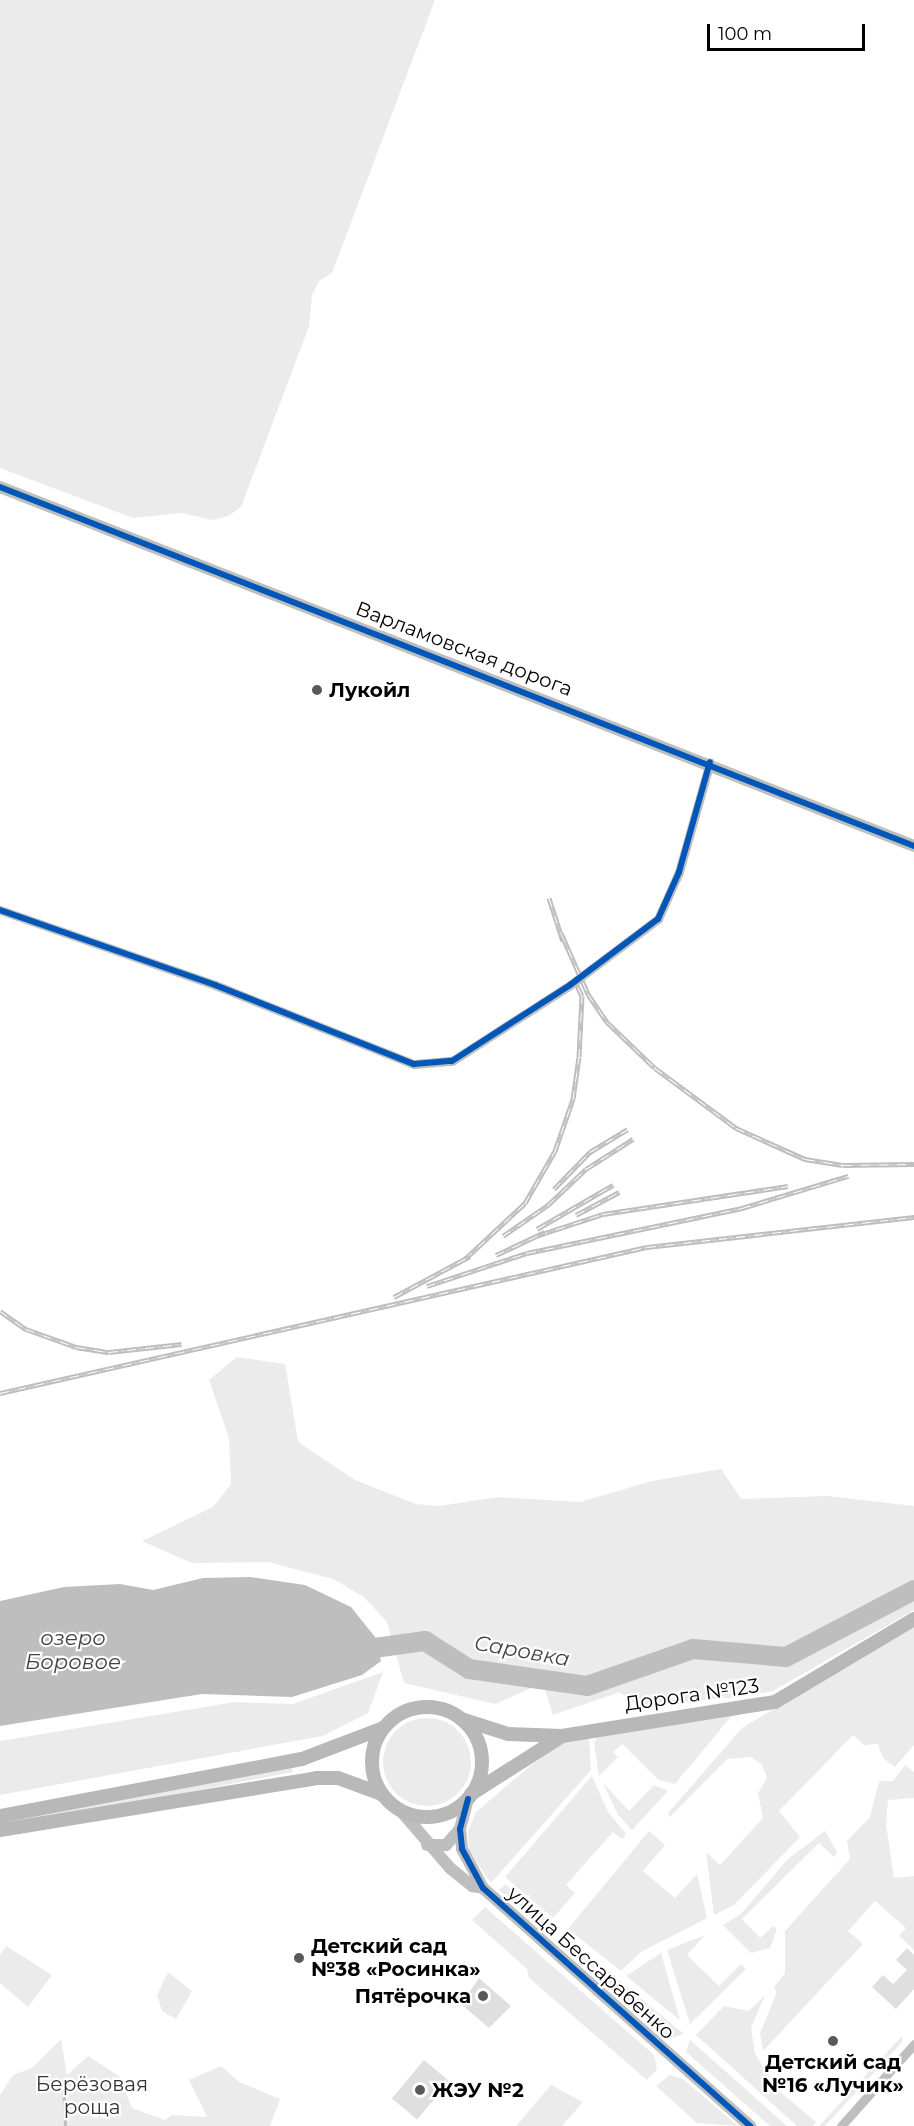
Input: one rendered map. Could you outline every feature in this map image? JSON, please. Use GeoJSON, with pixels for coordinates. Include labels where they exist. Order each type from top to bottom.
{"type":"FeatureCollection","features":[{"type":"Feature","properties":{"kind":"main road","name":"Дорога №123"},"geometry":{"type":"LineString","coordinates":[[461,1719],[508,1734],[562,1736],[775,1702],[914,1619]]}},
{"type":"Feature","properties":{"kind":"main road"},"geometry":{"type":"LineString","coordinates":[[0,1816],[302,1759],[383,1728],[416,1708],[440,1709],[461,1719],[476,1738],[482,1761],[470,1797],[436,1816],[401,1811],[382,1794],[375,1782],[372,1754],[383,1728]]}},
{"type":"Feature","properties":{"kind":"main road","name":"Дорога №123"},"geometry":{"type":"LineString","coordinates":[[470,1797],[562,1736]]}},
{"type":"Feature","properties":{"kind":"main road"},"geometry":{"type":"LineString","coordinates":[[0,1830],[316,1778],[338,1778],[382,1794]]}},
{"type":"Feature","properties":{"kind":"street","name":"Варламовская дорога"},"geometry":{"type":"LineString","coordinates":[[0,487],[710,762],[914,846]]}},
{"type":"Feature","properties":{"kind":"street"},"geometry":{"type":"LineString","coordinates":[[0,910],[215,986],[414,1064],[453,1061],[570,986],[658,919],[680,872],[710,762]]}},
{"type":"Feature","properties":{"kind":"street","name":"улица Бессарабенко"},"geometry":{"type":"LineString","coordinates":[[470,1797],[460,1829],[468,1864],[483,1888],[750,2126]]}},
{"type":"Feature","properties":{"kind":"street","name":"улица Бессарабенко"},"geometry":{"type":"LineString","coordinates":[[401,1811],[427,1845],[472,1886],[483,1888]]}},
{"type":"Feature","properties":{"kind":"street"},"geometry":{"type":"LineString","coordinates":[[427,1845],[446,1845],[460,1829]]}},
{"type":"Feature","properties":{"kind":"street"},"geometry":{"type":"LineString","coordinates":[[841,2126],[914,2044]]}},
{"type":"Feature","properties":{"kind":"green space"},"geometry":{"type":"Polygon","coordinates":[[[0,0],[435,0],[332,273],[319,281],[312,295],[309,326],[241,507],[228,516],[213,520],[181,513],[133,518],[0,468],[0,0]]]}},
{"type":"Feature","properties":{"kind":"green space"},"geometry":{"type":"Polygon","coordinates":[[[237,1357],[285,1364],[298,1442],[355,1480],[416,1504],[438,1506],[498,1497],[580,1502],[652,1481],[721,1469],[741,1499],[828,1496],[914,1506],[914,1610],[773,1691],[738,1697],[637,1706],[620,1692],[553,1715],[543,1683],[495,1704],[404,1683],[387,1622],[364,1597],[333,1579],[268,1562],[192,1563],[142,1541],[213,1507],[231,1484],[229,1438],[209,1380],[237,1357]]]}},
{"type":"Feature","properties":{"kind":"green space"},"geometry":{"type":"Polygon","coordinates":[[[914,1625],[914,1745],[895,1767],[883,1758],[878,1744],[864,1745],[853,1735],[779,1811],[800,1837],[734,1905],[714,1915],[706,1852],[720,1865],[763,1818],[758,1793],[767,1778],[762,1765],[751,1757],[727,1759],[670,1817],[668,1813],[742,1728],[914,1625]]]}},
{"type":"Feature","properties":{"kind":"green space"},"geometry":{"type":"Polygon","coordinates":[[[383,1672],[368,1713],[323,1736],[0,1795],[0,1741],[235,1702],[293,1704],[383,1672]]]}},
{"type":"Feature","properties":{"kind":"green space"},"geometry":{"type":"Polygon","coordinates":[[[735,1712],[675,1784],[659,1780],[622,1744],[613,1752],[618,1757],[599,1776],[594,1743],[600,1731],[735,1712]]]}},
{"type":"Feature","properties":{"kind":"green space"},"geometry":{"type":"Polygon","coordinates":[[[427,1718],[452,1725],[464,1737],[471,1762],[464,1787],[452,1799],[427,1806],[402,1799],[390,1787],[383,1762],[390,1737],[402,1725],[427,1718]]]}},
{"type":"Feature","properties":{"kind":"green space"},"geometry":{"type":"Polygon","coordinates":[[[589,1735],[591,1770],[491,1883],[469,1851],[468,1831],[476,1812],[536,1761],[571,1738],[589,1735]]]}},
{"type":"Feature","properties":{"kind":"green space"},"geometry":{"type":"Polygon","coordinates":[[[905,1765],[914,1772],[914,1798],[888,1800],[886,1824],[894,1878],[914,1876],[914,1950],[899,1936],[906,1928],[875,1901],[848,1931],[863,1944],[763,2051],[760,2033],[777,1992],[774,1987],[785,1973],[785,1931],[850,1859],[847,1841],[870,1817],[879,1781],[893,1781],[905,1765]]]}},
{"type":"Feature","properties":{"kind":"green space"},"geometry":{"type":"Polygon","coordinates":[[[292,1767],[293,1772],[0,1828],[0,1821],[292,1767]]]}},
{"type":"Feature","properties":{"kind":"green space"},"geometry":{"type":"Polygon","coordinates":[[[592,1776],[608,1812],[626,1834],[622,1839],[613,1832],[566,1885],[575,1893],[553,1918],[505,1877],[592,1776]]]}},
{"type":"Feature","properties":{"kind":"green space"},"geometry":{"type":"Polygon","coordinates":[[[603,1783],[629,1811],[654,1785],[668,1791],[632,1830],[618,1815],[603,1783]]]}},
{"type":"Feature","properties":{"kind":"green space"},"geometry":{"type":"Polygon","coordinates":[[[649,1831],[665,1845],[643,1871],[675,1898],[697,1874],[707,1918],[641,1952],[621,1971],[568,1929],[649,1831]]]}},
{"type":"Feature","properties":{"kind":"green space"},"geometry":{"type":"Polygon","coordinates":[[[825,1831],[837,1852],[834,1857],[819,1843],[742,1919],[760,1938],[773,1926],[777,1929],[770,1948],[751,1953],[723,1925],[741,1914],[788,1859],[825,1831]]]}},
{"type":"Feature","properties":{"kind":"green space"},"geometry":{"type":"Polygon","coordinates":[[[505,1884],[550,1922],[545,1927],[499,1890],[505,1884]]]}},
{"type":"Feature","properties":{"kind":"green space"},"geometry":{"type":"Polygon","coordinates":[[[485,1907],[654,2055],[657,2069],[647,2080],[529,1978],[527,1969],[472,1920],[485,1907]]]}},
{"type":"Feature","properties":{"kind":"green space"},"geometry":{"type":"Polygon","coordinates":[[[563,1934],[684,2034],[669,2039],[560,1945],[563,1934]]]}},
{"type":"Feature","properties":{"kind":"green space"},"geometry":{"type":"Polygon","coordinates":[[[705,1935],[687,1955],[719,1986],[741,1964],[746,1969],[690,2024],[667,1950],[705,1935]]]}},
{"type":"Feature","properties":{"kind":"green space"},"geometry":{"type":"Polygon","coordinates":[[[6,1946],[52,1975],[28,2007],[0,1983],[0,1955],[6,1946]]]}},
{"type":"Feature","properties":{"kind":"green space"},"geometry":{"type":"Polygon","coordinates":[[[661,1953],[680,2020],[626,1976],[661,1953]]]}},
{"type":"Feature","properties":{"kind":"green space"},"geometry":{"type":"Polygon","coordinates":[[[168,1972],[192,1991],[176,2019],[162,2011],[157,1995],[168,1972]]]}},
{"type":"Feature","properties":{"kind":"green space"},"geometry":{"type":"Polygon","coordinates":[[[765,1995],[751,2028],[755,2054],[777,2089],[816,2122],[813,2126],[797,2126],[696,2035],[724,2006],[749,2011],[765,1995]]]}},
{"type":"Feature","properties":{"kind":"green space"},"geometry":{"type":"Polygon","coordinates":[[[902,2036],[902,2042],[825,2126],[819,2126],[902,2036]]]}},
{"type":"Feature","properties":{"kind":"green space","name":"Берёзовая роща"},"geometry":{"type":"Polygon","coordinates":[[[61,2039],[67,2075],[88,2056],[119,2076],[132,2108],[165,2120],[172,2115],[207,2117],[189,2080],[221,2066],[239,2082],[280,2099],[270,2126],[0,2126],[0,2095],[13,2075],[32,2068],[61,2039]]]}},
{"type":"Feature","properties":{"kind":"green space"},"geometry":{"type":"Polygon","coordinates":[[[690,2040],[787,2126],[770,2126],[686,2052],[690,2040]]]}},
{"type":"Feature","properties":{"kind":"green space"},"geometry":{"type":"Polygon","coordinates":[[[670,2075],[683,2079],[738,2126],[697,2123],[656,2086],[670,2075]]]}},
{"type":"Feature","properties":{"kind":"green space"},"geometry":{"type":"Polygon","coordinates":[[[551,2085],[583,2102],[562,2126],[516,2126],[551,2085]]]}},
{"type":"Feature","properties":{"kind":"water","name":"озеро Боровое"},"geometry":{"type":"Polygon","coordinates":[[[250,1577],[305,1585],[351,1607],[375,1637],[381,1661],[362,1675],[292,1697],[202,1694],[0,1726],[0,1601],[64,1587],[120,1584],[153,1590],[203,1578],[250,1577]]]}},
{"type":"Feature","properties":{"kind":"building"},"geometry":{"type":"Polygon","coordinates":[[[907,1948],[914,1955],[914,1989],[896,2009],[872,1987],[883,1975],[893,1984],[907,1970],[896,1960],[907,1948]]]}},
{"type":"Feature","properties":{"kind":"building","name":"Пятёрочка"},"geometry":{"type":"Polygon","coordinates":[[[479,1978],[511,2006],[489,2028],[461,2004],[479,1978]]]}},
{"type":"Feature","properties":{"kind":"building","name":"ЖЭУ №2"},"geometry":{"type":"Polygon","coordinates":[[[424,2060],[449,2081],[417,2120],[392,2098],[424,2060]]]}},
{"type":"Feature","properties":{"kind":"waterway","name":"Саровка"},"geometry":{"type":"LineString","coordinates":[[353,1651],[425,1641],[469,1669],[587,1686],[693,1649],[786,1657],[914,1590]]}},
{"type":"Feature","properties":{"kind":"waterway"},"geometry":{"type":"LineString","coordinates":[[63,2083],[65,2126]]}},
{"type":"Feature","properties":{"kind":"railway"},"geometry":{"type":"LineString","coordinates":[[549,898],[563,941]]}},
{"type":"Feature","properties":{"kind":"railway"},"geometry":{"type":"LineString","coordinates":[[561,933],[588,994],[607,1022],[655,1068],[736,1128],[805,1159],[843,1165],[914,1164]]}},
{"type":"Feature","properties":{"kind":"railway"},"geometry":{"type":"LineString","coordinates":[[465,1259],[525,1203],[555,1151],[573,1099],[579,1057],[582,996],[576,983]]}},
{"type":"Feature","properties":{"kind":"railway"},"geometry":{"type":"LineString","coordinates":[[554,1189],[590,1152],[628,1129]]}},
{"type":"Feature","properties":{"kind":"railway"},"geometry":{"type":"LineString","coordinates":[[503,1236],[548,1205],[586,1169],[633,1139]]}},
{"type":"Feature","properties":{"kind":"railway"},"geometry":{"type":"LineString","coordinates":[[427,1286],[527,1253],[742,1208],[848,1176]]}},
{"type":"Feature","properties":{"kind":"railway"},"geometry":{"type":"LineString","coordinates":[[537,1229],[613,1185]]}},
{"type":"Feature","properties":{"kind":"railway"},"geometry":{"type":"LineString","coordinates":[[539,1235],[603,1214],[788,1186]]}},
{"type":"Feature","properties":{"kind":"railway"},"geometry":{"type":"LineString","coordinates":[[576,1215],[619,1192]]}},
{"type":"Feature","properties":{"kind":"railway"},"geometry":{"type":"LineString","coordinates":[[0,1393],[647,1247],[914,1217]]}},
{"type":"Feature","properties":{"kind":"railway"},"geometry":{"type":"LineString","coordinates":[[496,1255],[545,1232]]}},
{"type":"Feature","properties":{"kind":"railway"},"geometry":{"type":"LineString","coordinates":[[394,1297],[470,1256]]}},
{"type":"Feature","properties":{"kind":"railway"},"geometry":{"type":"LineString","coordinates":[[0,1311],[26,1329],[76,1347],[109,1352],[182,1344]]}},
{"type":"Feature","properties":{"kind":"cycle path"},"geometry":{"type":"LineString","coordinates":[[0,487],[914,846]]}},
{"type":"Feature","properties":{"kind":"cycle path"},"geometry":{"type":"LineString","coordinates":[[0,910],[215,985],[414,1064],[452,1061],[570,985],[658,919],[679,872],[710,762]]}},
{"type":"Feature","properties":{"kind":"cycle path"},"geometry":{"type":"LineString","coordinates":[[468,1799],[460,1829],[462,1849],[483,1888],[750,2126]]}},
{"type":"Feature","properties":{"kind":"place","name":"Лукойл"},"geometry":{"type":"Point","coordinates":[317,690]}},
{"type":"Feature","properties":{"kind":"place","name":"Детский сад №38 «Росинка»"},"geometry":{"type":"Point","coordinates":[299,1958]}},
{"type":"Feature","properties":{"kind":"place","name":"Пятёрочка"},"geometry":{"type":"Point","coordinates":[483,1996]}},
{"type":"Feature","properties":{"kind":"place","name":"Детский сад №16 «Лучик»"},"geometry":{"type":"Point","coordinates":[833,2041]}},
{"type":"Feature","properties":{"kind":"place","name":"ЖЭУ №2"},"geometry":{"type":"Point","coordinates":[420,2090]}}]}
